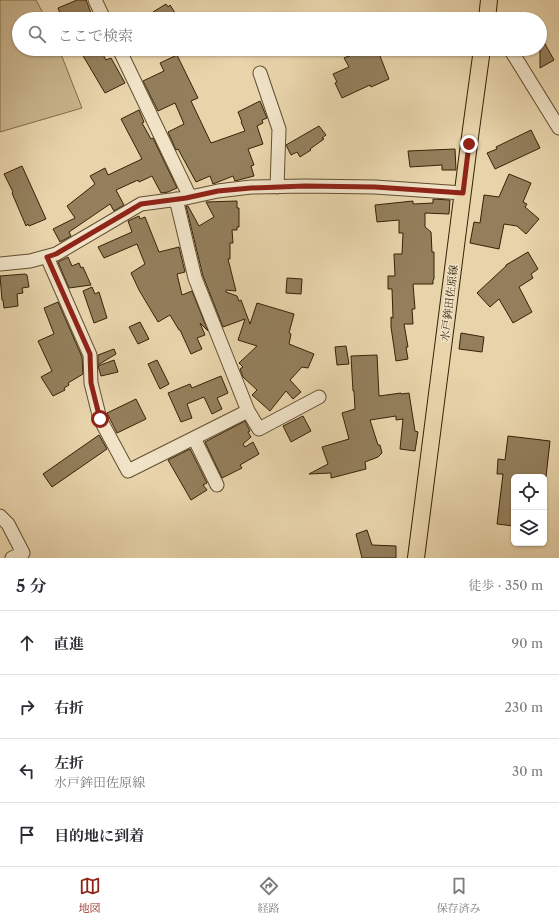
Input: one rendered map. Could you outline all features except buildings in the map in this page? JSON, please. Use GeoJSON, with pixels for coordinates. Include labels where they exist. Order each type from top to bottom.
{"type":"FeatureCollection","features":[{"type":"Feature","properties":{"kind":"main road","name":"水戸鉾田佐原線"},"geometry":{"type":"LineString","coordinates":[[416,558],[481,56]]}},
{"type":"Feature","properties":{"kind":"street"},"geometry":{"type":"LineString","coordinates":[[95,0],[101,12]]}},
{"type":"Feature","properties":{"kind":"street"},"geometry":{"type":"LineString","coordinates":[[122,56],[190,197]]}},
{"type":"Feature","properties":{"kind":"street"},"geometry":{"type":"LineString","coordinates":[[514,56],[559,128]]}},
{"type":"Feature","properties":{"kind":"street"},"geometry":{"type":"LineString","coordinates":[[260,73],[279,129],[277,187]]}},
{"type":"Feature","properties":{"kind":"street"},"geometry":{"type":"LineString","coordinates":[[0,264],[30,261],[56,254],[141,204],[190,197],[218,191],[305,186],[375,187],[463,193]]}},
{"type":"Feature","properties":{"kind":"street"},"geometry":{"type":"LineString","coordinates":[[176,199],[194,278],[248,412],[259,429],[319,397]]}},
{"type":"Feature","properties":{"kind":"street"},"geometry":{"type":"LineString","coordinates":[[47,257],[90,354],[91,383],[100,419],[128,471],[248,412]]}},
{"type":"Feature","properties":{"kind":"street"},"geometry":{"type":"LineString","coordinates":[[194,438],[217,485]]}},
{"type":"Feature","properties":{"kind":"street"},"geometry":{"type":"LineString","coordinates":[[0,516],[8,524],[23,553],[12,558]]}},
{"type":"Feature","properties":{"kind":"shaded area"},"geometry":{"type":"Polygon","coordinates":[[[0,0],[36,0],[42,12],[12,12],[12,56],[62,56],[82,108],[0,132],[0,0]]]}},
{"type":"Feature","properties":{"kind":"route"},"geometry":{"type":"LineString","coordinates":[[100,419],[91,383],[90,354],[47,257],[56,254],[141,204],[186,198],[218,191],[305,186],[375,187],[463,193],[469,144]]}}]}
